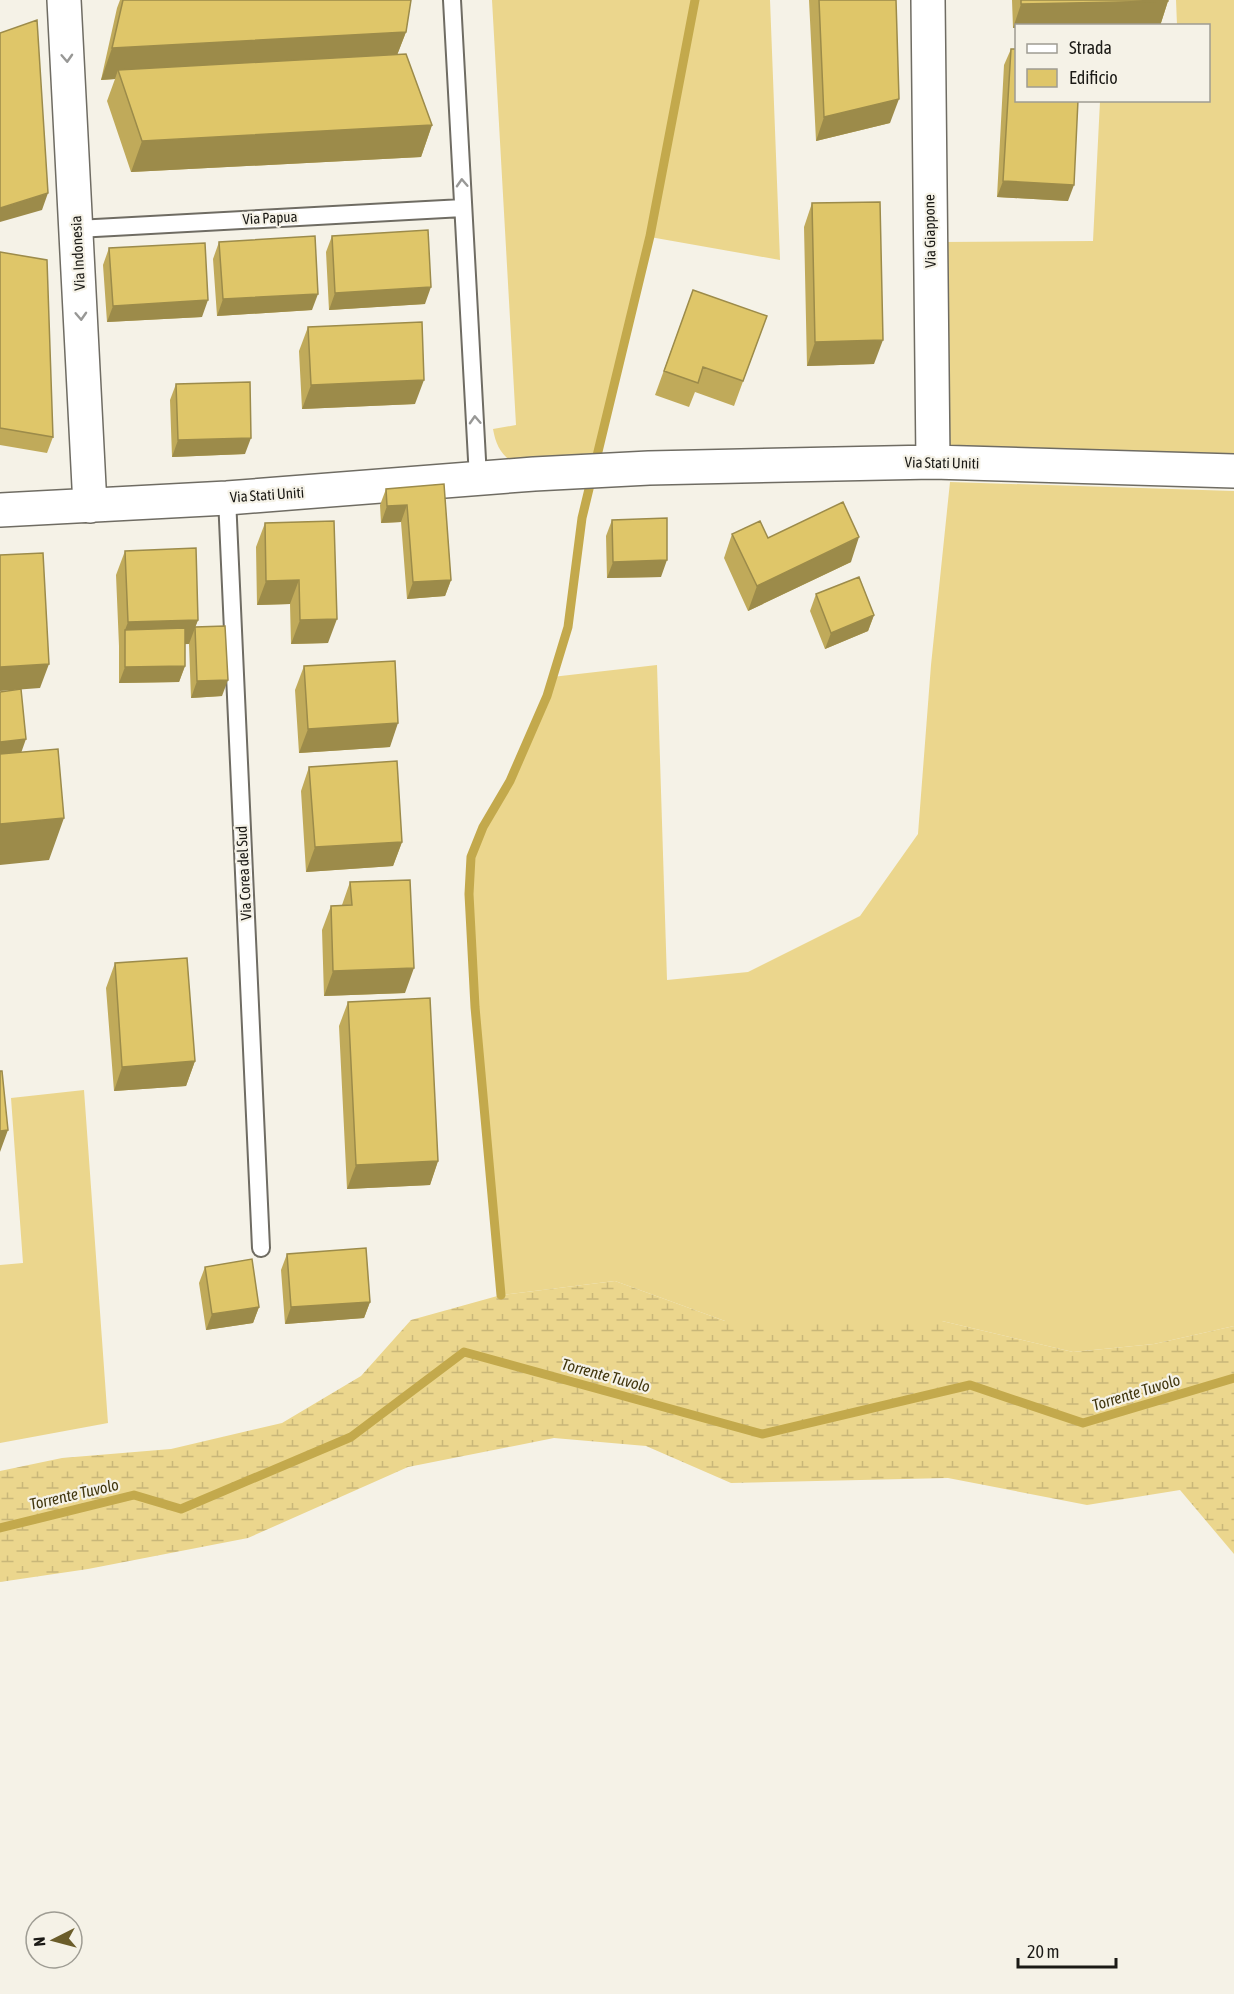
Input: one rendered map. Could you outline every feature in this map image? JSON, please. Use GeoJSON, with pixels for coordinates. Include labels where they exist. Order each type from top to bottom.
{"type":"FeatureCollection","features":[{"type":"Feature","properties":{"kind":"street","name":"Via Indonesia"},"geometry":{"type":"LineString","coordinates":[[64,0],[90,506]]}},
{"type":"Feature","properties":{"kind":"street","name":"Via Giappone"},"geometry":{"type":"LineString","coordinates":[[928,0],[933,462]]}},
{"type":"Feature","properties":{"kind":"street","name":"Via Stati Uniti"},"geometry":{"type":"LineString","coordinates":[[0,510],[227,498],[534,474],[650,468],[933,462],[1234,471]]}},
{"type":"Feature","properties":{"kind":"lane"},"geometry":{"type":"LineString","coordinates":[[452,0],[478,478]]}},
{"type":"Feature","properties":{"kind":"lane","name":"Via Papua"},"geometry":{"type":"LineString","coordinates":[[77,229],[463,208]]}},
{"type":"Feature","properties":{"kind":"lane","name":"Via Corea del Sud"},"geometry":{"type":"LineString","coordinates":[[227,498],[261,1248]]}},
{"type":"Feature","properties":{"kind":"green space"},"geometry":{"type":"Polygon","coordinates":[[[492,0],[770,0],[780,260],[650,237],[595,455],[513,463],[502,452],[494,435],[493,429],[516,425],[492,0]]]}},
{"type":"Feature","properties":{"kind":"green space"},"geometry":{"type":"Polygon","coordinates":[[[1176,0],[1234,0],[1234,461],[941,447],[943,242],[1093,241],[1100,102],[1210,102],[1210,24],[1177,24],[1176,0]]]}},
{"type":"Feature","properties":{"kind":"green space"},"geometry":{"type":"Polygon","coordinates":[[[950,482],[1234,491],[1234,1326],[1154,1344],[1073,1352],[942,1321],[725,1321],[615,1281],[501,1295],[475,1007],[469,894],[471,857],[483,827],[510,781],[547,696],[552,677],[657,665],[667,980],[748,972],[860,916],[918,834],[931,665],[950,482]]]}},
{"type":"Feature","properties":{"kind":"green space"},"geometry":{"type":"Polygon","coordinates":[[[84,1090],[108,1423],[0,1443],[0,1265],[23,1263],[11,1098],[84,1090]]]}},
{"type":"Feature","properties":{"kind":"green space"},"geometry":{"type":"Polygon","coordinates":[[[615,1281],[725,1321],[942,1321],[1073,1352],[1154,1344],[1234,1326],[1234,1554],[1180,1490],[1087,1505],[948,1478],[731,1483],[646,1446],[554,1438],[408,1467],[248,1538],[88,1569],[0,1582],[0,1471],[62,1458],[171,1449],[282,1423],[361,1376],[411,1320],[501,1295],[615,1281]]]}},
{"type":"Feature","properties":{"kind":"building"},"geometry":{"type":"Polygon","coordinates":[[[123,0],[411,0],[406,32],[112,48],[123,0]]]}},
{"type":"Feature","properties":{"kind":"building"},"geometry":{"type":"Polygon","coordinates":[[[819,0],[896,0],[899,99],[824,117],[819,0]]]}},
{"type":"Feature","properties":{"kind":"building"},"geometry":{"type":"Polygon","coordinates":[[[1021,0],[1168,0],[1168,1],[1021,4],[1021,0]]]}},
{"type":"Feature","properties":{"kind":"building"},"geometry":{"type":"Polygon","coordinates":[[[37,20],[48,193],[0,208],[0,33],[37,20]]]}},
{"type":"Feature","properties":{"kind":"building"},"geometry":{"type":"Polygon","coordinates":[[[1011,49],[1015,49],[1015,102],[1078,102],[1074,185],[1003,181],[1011,49]]]}},
{"type":"Feature","properties":{"kind":"building"},"geometry":{"type":"Polygon","coordinates":[[[406,54],[432,125],[142,141],[118,70],[406,54]]]}},
{"type":"Feature","properties":{"kind":"building"},"geometry":{"type":"Polygon","coordinates":[[[880,202],[883,340],[815,342],[812,203],[880,202]]]}},
{"type":"Feature","properties":{"kind":"building"},"geometry":{"type":"Polygon","coordinates":[[[428,230],[431,287],[335,293],[332,236],[428,230]]]}},
{"type":"Feature","properties":{"kind":"building"},"geometry":{"type":"Polygon","coordinates":[[[315,236],[318,294],[223,299],[219,242],[315,236]]]}},
{"type":"Feature","properties":{"kind":"building"},"geometry":{"type":"Polygon","coordinates":[[[205,243],[208,300],[113,306],[109,248],[205,243]]]}},
{"type":"Feature","properties":{"kind":"building"},"geometry":{"type":"Polygon","coordinates":[[[0,252],[47,260],[53,437],[0,428],[0,252]]]}},
{"type":"Feature","properties":{"kind":"building"},"geometry":{"type":"Polygon","coordinates":[[[693,290],[767,316],[743,381],[703,367],[698,383],[664,371],[693,290]]]}},
{"type":"Feature","properties":{"kind":"building"},"geometry":{"type":"Polygon","coordinates":[[[422,322],[424,380],[311,385],[308,327],[422,322]]]}},
{"type":"Feature","properties":{"kind":"building"},"geometry":{"type":"Polygon","coordinates":[[[250,382],[251,438],[178,440],[176,384],[250,382]]]}},
{"type":"Feature","properties":{"kind":"building"},"geometry":{"type":"Polygon","coordinates":[[[444,484],[451,580],[413,582],[407,505],[387,506],[386,489],[444,484]]]}},
{"type":"Feature","properties":{"kind":"building"},"geometry":{"type":"Polygon","coordinates":[[[843,502],[859,537],[757,586],[732,534],[760,521],[768,538],[843,502]]]}},
{"type":"Feature","properties":{"kind":"building"},"geometry":{"type":"Polygon","coordinates":[[[667,518],[667,560],[613,562],[612,520],[667,518]]]}},
{"type":"Feature","properties":{"kind":"building"},"geometry":{"type":"Polygon","coordinates":[[[334,521],[337,619],[300,620],[299,580],[266,581],[265,523],[334,521]]]}},
{"type":"Feature","properties":{"kind":"building"},"geometry":{"type":"Polygon","coordinates":[[[196,548],[198,620],[128,622],[125,551],[196,548]]]}},
{"type":"Feature","properties":{"kind":"building"},"geometry":{"type":"Polygon","coordinates":[[[43,553],[49,664],[0,667],[0,555],[43,553]]]}},
{"type":"Feature","properties":{"kind":"building"},"geometry":{"type":"Polygon","coordinates":[[[859,577],[874,615],[831,633],[816,594],[859,577]]]}},
{"type":"Feature","properties":{"kind":"building"},"geometry":{"type":"Polygon","coordinates":[[[225,626],[228,680],[197,681],[195,627],[225,626]]]}},
{"type":"Feature","properties":{"kind":"building"},"geometry":{"type":"Polygon","coordinates":[[[185,628],[185,666],[125,667],[125,630],[185,628]]]}},
{"type":"Feature","properties":{"kind":"building"},"geometry":{"type":"Polygon","coordinates":[[[395,661],[398,723],[308,729],[304,666],[395,661]]]}},
{"type":"Feature","properties":{"kind":"building"},"geometry":{"type":"Polygon","coordinates":[[[21,689],[26,739],[0,742],[0,692],[21,689]]]}},
{"type":"Feature","properties":{"kind":"building"},"geometry":{"type":"Polygon","coordinates":[[[58,749],[64,818],[0,824],[0,754],[58,749]]]}},
{"type":"Feature","properties":{"kind":"building"},"geometry":{"type":"Polygon","coordinates":[[[397,761],[402,842],[315,847],[309,767],[397,761]]]}},
{"type":"Feature","properties":{"kind":"building"},"geometry":{"type":"Polygon","coordinates":[[[410,880],[414,968],[333,971],[331,906],[352,905],[350,882],[410,880]]]}},
{"type":"Feature","properties":{"kind":"building"},"geometry":{"type":"Polygon","coordinates":[[[187,958],[195,1061],[122,1067],[115,963],[187,958]]]}},
{"type":"Feature","properties":{"kind":"building"},"geometry":{"type":"Polygon","coordinates":[[[430,998],[438,1161],[356,1165],[348,1002],[430,998]]]}},
{"type":"Feature","properties":{"kind":"building"},"geometry":{"type":"Polygon","coordinates":[[[0,1071],[2,1071],[8,1130],[0,1131],[0,1071]]]}},
{"type":"Feature","properties":{"kind":"building"},"geometry":{"type":"Polygon","coordinates":[[[366,1248],[370,1302],[291,1307],[287,1254],[366,1248]]]}},
{"type":"Feature","properties":{"kind":"building"},"geometry":{"type":"Polygon","coordinates":[[[252,1259],[259,1307],[212,1314],[205,1267],[252,1259]]]}},
{"type":"Feature","properties":{"kind":"waterway"},"geometry":{"type":"LineString","coordinates":[[501,1295],[475,1007],[469,894],[471,857],[483,827],[510,781],[547,696],[568,627],[582,518],[650,236],[695,0]]}},
{"type":"Feature","properties":{"kind":"waterway","name":"Torrente Tuvolo"},"geometry":{"type":"LineString","coordinates":[[0,1528],[134,1495],[181,1509],[351,1437],[464,1352],[762,1434],[970,1385],[1083,1423],[1234,1378]]}}]}
